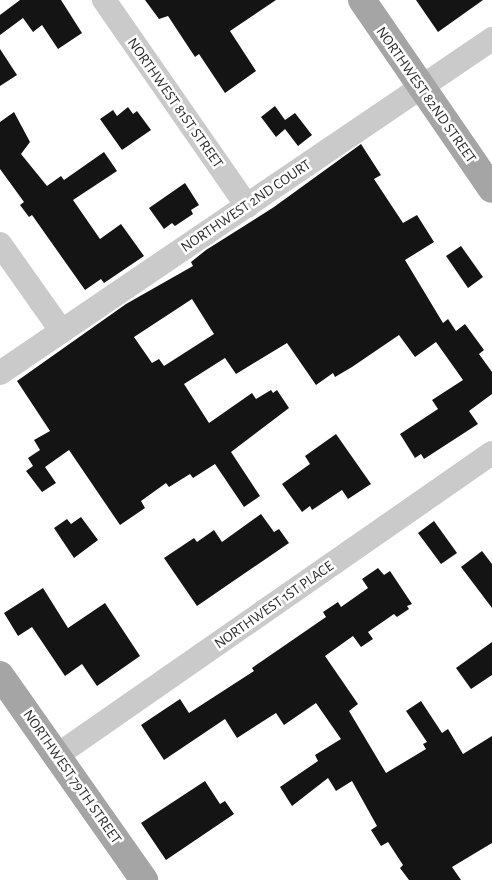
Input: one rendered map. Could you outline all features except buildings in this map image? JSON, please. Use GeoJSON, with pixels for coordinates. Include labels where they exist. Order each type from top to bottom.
{"type":"FeatureCollection","features":[{"type":"Feature","properties":{"kind":"main road","name":"NORTHWEST 82ND STREET"},"geometry":{"type":"LineString","coordinates":[[362,0],[492,189]]}},
{"type":"Feature","properties":{"kind":"main road","name":"NORTHWEST 79TH STREET"},"geometry":{"type":"LineString","coordinates":[[0,675],[144,880]]}},
{"type":"Feature","properties":{"kind":"street","name":"NORTHWEST 81ST STREET"},"geometry":{"type":"LineString","coordinates":[[104,0],[247,206]]}},
{"type":"Feature","properties":{"kind":"street","name":"NORTHWEST 2ND COURT"},"geometry":{"type":"LineString","coordinates":[[0,373],[492,39]]}},
{"type":"Feature","properties":{"kind":"street"},"geometry":{"type":"LineString","coordinates":[[0,244],[62,330]]}},
{"type":"Feature","properties":{"kind":"street","name":"NORTHWEST 1ST PLACE"},"geometry":{"type":"LineString","coordinates":[[56,756],[492,453]]}}]}
